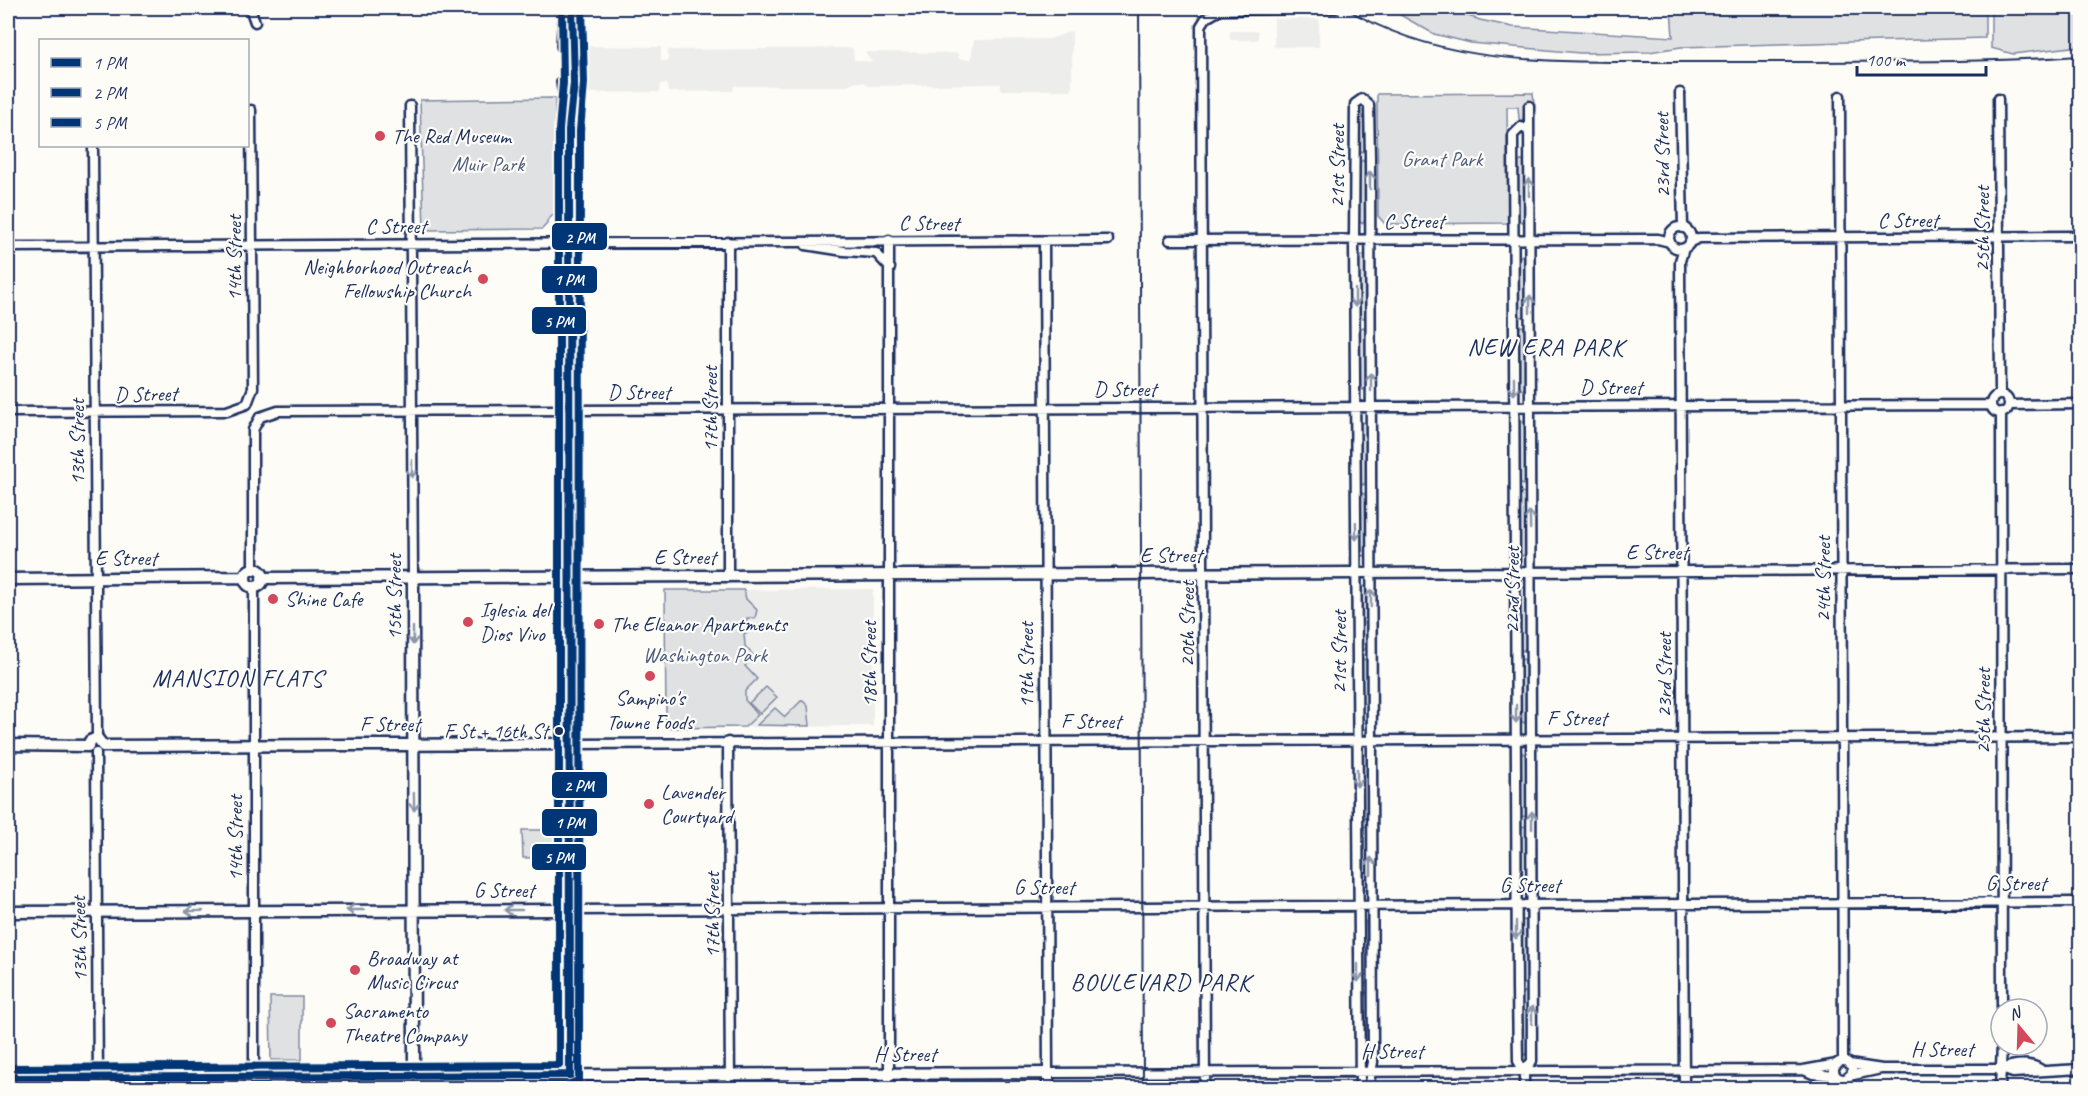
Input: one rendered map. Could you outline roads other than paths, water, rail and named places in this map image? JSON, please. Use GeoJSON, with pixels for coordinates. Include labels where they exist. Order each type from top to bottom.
{"type":"FeatureCollection","features":[{"type":"Feature","properties":{"kind":"main road"},"geometry":{"type":"LineString","coordinates":[[565,8],[569,46],[572,8]]}},
{"type":"Feature","properties":{"kind":"main road"},"geometry":{"type":"LineString","coordinates":[[569,82],[570,1089]]}},
{"type":"Feature","properties":{"kind":"street"},"geometry":{"type":"LineString","coordinates":[[250,8],[255,22]]}},
{"type":"Feature","properties":{"kind":"street","name":"20th Street"},"geometry":{"type":"LineString","coordinates":[[1205,1089],[1205,574],[1201,33],[1203,21],[1209,14],[1228,9],[1335,8]]}},
{"type":"Feature","properties":{"kind":"street","name":"23rd Street"},"geometry":{"type":"LineString","coordinates":[[1680,93],[1684,1089]]}},
{"type":"Feature","properties":{"kind":"street","name":"24th Street"},"geometry":{"type":"LineString","coordinates":[[1840,96],[1840,737],[1843,1063]]}},
{"type":"Feature","properties":{"kind":"street","name":"21st Street"},"geometry":{"type":"LineString","coordinates":[[1360,1089],[1358,1071],[1354,239],[1355,104],[1362,99],[1369,105],[1370,157],[1372,906],[1371,1071],[1368,1089]]}},
{"type":"Feature","properties":{"kind":"street","name":"25th Street"},"geometry":{"type":"LineString","coordinates":[[1998,99],[2000,394]]}},
{"type":"Feature","properties":{"kind":"street","name":"15th Street"},"geometry":{"type":"LineString","coordinates":[[410,106],[414,1089]]}},
{"type":"Feature","properties":{"kind":"street","name":"22nd Street"},"geometry":{"type":"LineString","coordinates":[[1524,1071],[1532,1062],[1529,106]]}},
{"type":"Feature","properties":{"kind":"street","name":"14th Street"},"geometry":{"type":"LineString","coordinates":[[247,404],[253,388],[251,110]]}},
{"type":"Feature","properties":{"kind":"street","name":"22nd Street"},"geometry":{"type":"LineString","coordinates":[[1524,1089],[1524,1071],[1518,1061],[1516,905],[1513,135],[1521,127],[1528,130],[1529,135]]}},
{"type":"Feature","properties":{"kind":"street","name":"13th Street"},"geometry":{"type":"LineString","coordinates":[[93,147],[98,1083]]}},
{"type":"Feature","properties":{"kind":"street"},"geometry":{"type":"LineString","coordinates":[[1355,157],[1370,157]]}},
{"type":"Feature","properties":{"kind":"street","name":"C Street"},"geometry":{"type":"LineString","coordinates":[[1170,240],[2080,236]]}},
{"type":"Feature","properties":{"kind":"street","name":"18th Street"},"geometry":{"type":"LineString","coordinates":[[889,240],[887,408],[889,1089]]}},
{"type":"Feature","properties":{"kind":"street","name":"C Street"},"geometry":{"type":"LineString","coordinates":[[8,246],[1108,240]]}},
{"type":"Feature","properties":{"kind":"street","name":"C Street"},"geometry":{"type":"LineString","coordinates":[[786,241],[844,251],[876,253],[890,269]]}},
{"type":"Feature","properties":{"kind":"street","name":"19th Street"},"geometry":{"type":"LineString","coordinates":[[1044,241],[1048,1089]]}},
{"type":"Feature","properties":{"kind":"street","name":"17th Street"},"geometry":{"type":"LineString","coordinates":[[728,242],[728,577]]}},
{"type":"Feature","properties":{"kind":"street"},"geometry":{"type":"LineString","coordinates":[[2009,405],[2006,397],[2000,394],[1993,398],[1991,405],[1994,410],[2001,412],[2009,405],[2080,404]]}},
{"type":"Feature","properties":{"kind":"street","name":"D Street"},"geometry":{"type":"LineString","coordinates":[[8,412],[227,411],[247,404]]}},
{"type":"Feature","properties":{"kind":"street","name":"D Street"},"geometry":{"type":"LineString","coordinates":[[249,573],[253,436],[260,417],[278,411],[1682,404],[1991,405]]}},
{"type":"Feature","properties":{"kind":"street","name":"25th Street"},"geometry":{"type":"LineString","coordinates":[[2001,412],[2002,997]]}},
{"type":"Feature","properties":{"kind":"street","name":"E Street"},"geometry":{"type":"LineString","coordinates":[[262,578],[2080,570]]}},
{"type":"Feature","properties":{"kind":"street"},"geometry":{"type":"LineString","coordinates":[[249,573],[261,573],[262,578],[261,583],[254,587],[248,585],[249,573]]}},
{"type":"Feature","properties":{"kind":"street","name":"E Street"},"geometry":{"type":"LineString","coordinates":[[8,579],[249,573]]}},
{"type":"Feature","properties":{"kind":"street","name":"14th Street"},"geometry":{"type":"LineString","coordinates":[[254,587],[254,1083]]}},
{"type":"Feature","properties":{"kind":"street","name":"F Street"},"geometry":{"type":"LineString","coordinates":[[8,746],[2080,737]]}},
{"type":"Feature","properties":{"kind":"street","name":"17th Street"},"geometry":{"type":"LineString","coordinates":[[728,742],[730,1089]]}},
{"type":"Feature","properties":{"kind":"street","name":"G Street"},"geometry":{"type":"LineString","coordinates":[[8,912],[2080,902]]}},
{"type":"Feature","properties":{"kind":"street"},"geometry":{"type":"LineString","coordinates":[[2000,1089],[2002,1057]]}},
{"type":"Feature","properties":{"kind":"street"},"geometry":{"type":"LineString","coordinates":[[1843,1077],[1851,1071],[1843,1063],[1834,1069],[1843,1077],[1843,1089]]}},
{"type":"Feature","properties":{"kind":"street","name":"H Street"},"geometry":{"type":"LineString","coordinates":[[8,1078],[98,1083],[254,1083],[413,1076],[1804,1070],[1843,1063],[1882,1069],[2001,1069],[2013,1073],[2040,1069],[2080,1069]]}},
{"type":"Feature","properties":{"kind":"street","name":"H Street"},"geometry":{"type":"LineString","coordinates":[[1804,1070],[1813,1074],[1843,1077],[1882,1069]]}},
{"type":"Feature","properties":{"kind":"tunnel"},"geometry":{"type":"LineString","coordinates":[[563,46],[563,82]]}},
{"type":"Feature","properties":{"kind":"tunnel"},"geometry":{"type":"LineString","coordinates":[[574,46],[574,83]]}},
{"type":"Feature","properties":{"kind":"railway"},"geometry":{"type":"LineString","coordinates":[[1139,8],[1143,1088]]}},
{"type":"Feature","properties":{"kind":"railway"},"geometry":{"type":"LineString","coordinates":[[1345,8],[1378,25],[1444,48],[1513,58],[1584,62],[1781,62],[1968,61],[2080,56]]}},
{"type":"Feature","properties":{"kind":"place","name":"The Red Museum"},"geometry":{"type":"Point","coordinates":[380,136]}},
{"type":"Feature","properties":{"kind":"place","name":"Neighborhood Outreach Fellowship Church"},"geometry":{"type":"Point","coordinates":[483,279]}},
{"type":"Feature","properties":{"kind":"place","name":"Shine Cafe"},"geometry":{"type":"Point","coordinates":[273,599]}},
{"type":"Feature","properties":{"kind":"place","name":"Iglesia del Dios Vivo"},"geometry":{"type":"Point","coordinates":[468,622]}},
{"type":"Feature","properties":{"kind":"place","name":"The Eleanor Apartments"},"geometry":{"type":"Point","coordinates":[599,624]}},
{"type":"Feature","properties":{"kind":"place","name":"Sampino's Towne Foods"},"geometry":{"type":"Point","coordinates":[650,676]}},
{"type":"Feature","properties":{"kind":"place","name":"F St + 16th St"},"geometry":{"type":"Point","coordinates":[559,731]}},
{"type":"Feature","properties":{"kind":"place","name":"Lavender Courtyard"},"geometry":{"type":"Point","coordinates":[649,804]}},
{"type":"Feature","properties":{"kind":"place","name":"Broadway at Music Circus"},"geometry":{"type":"Point","coordinates":[355,970]}},
{"type":"Feature","properties":{"kind":"place","name":"Sacramento Theatre Company"},"geometry":{"type":"Point","coordinates":[331,1023]}},
{"type":"Feature","properties":{"kind":"district","name":"NEW ERA PARK"},"geometry":{"type":"Point","coordinates":[1546,347]}},
{"type":"Feature","properties":{"kind":"district","name":"MANSION FLATS"},"geometry":{"type":"Point","coordinates":[238,678]}},
{"type":"Feature","properties":{"kind":"district","name":"BOULEVARD PARK"},"geometry":{"type":"Point","coordinates":[1161,982]}},
{"type":"Feature","properties":{"kind":"park label","name":"Grant Park"},"geometry":{"type":"Point","coordinates":[1442,159]}},
{"type":"Feature","properties":{"kind":"park label","name":"Muir Park"},"geometry":{"type":"Point","coordinates":[488,164]}},
{"type":"Feature","properties":{"kind":"park label","name":"Washington Park"},"geometry":{"type":"Point","coordinates":[705,655]}}]}
